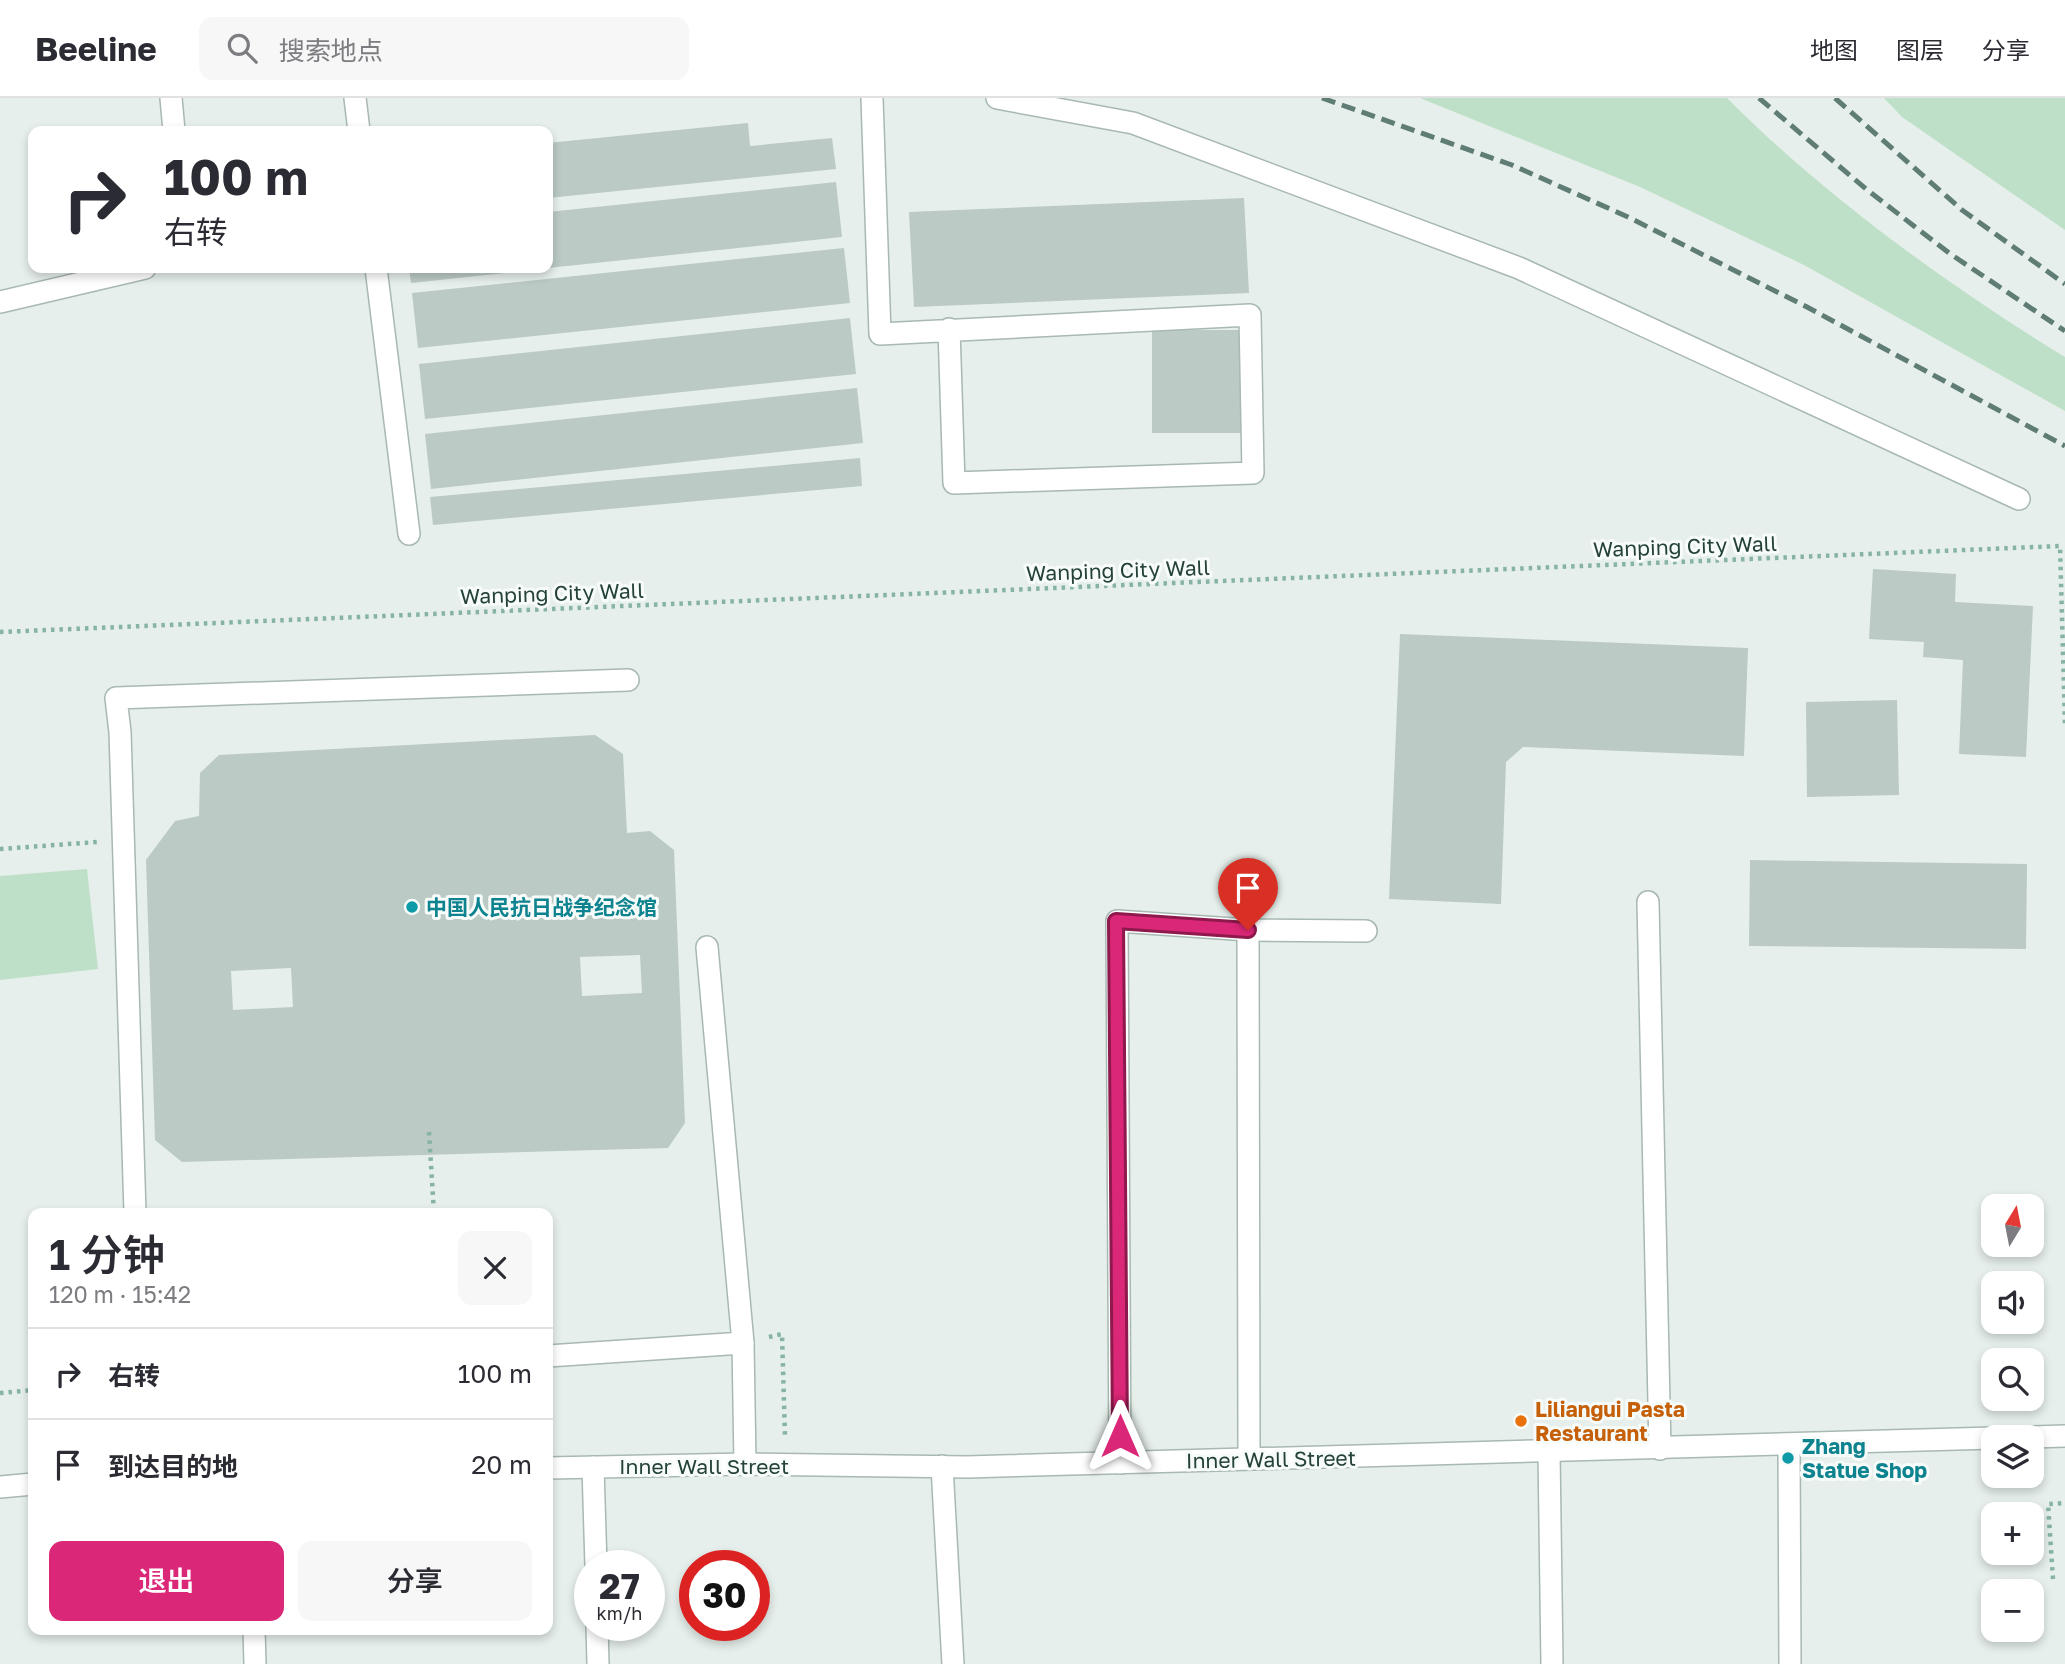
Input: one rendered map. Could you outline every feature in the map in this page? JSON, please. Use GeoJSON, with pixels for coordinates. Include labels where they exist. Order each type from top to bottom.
{"type":"FeatureCollection","features":[{"type":"Feature","properties":{"kind":"street"},"geometry":{"type":"LineString","coordinates":[[171,98],[174,126]]}},
{"type":"Feature","properties":{"kind":"street"},"geometry":{"type":"LineString","coordinates":[[355,98],[358,126]]}},
{"type":"Feature","properties":{"kind":"street"},"geometry":{"type":"LineString","coordinates":[[872,98],[880,334],[949,329],[1250,315],[1253,473],[954,484],[949,329]]}},
{"type":"Feature","properties":{"kind":"street"},"geometry":{"type":"LineString","coordinates":[[997,98],[1133,123],[1519,268],[2019,499]]}},
{"type":"Feature","properties":{"kind":"street"},"geometry":{"type":"LineString","coordinates":[[0,302],[124,273]]}},
{"type":"Feature","properties":{"kind":"street"},"geometry":{"type":"LineString","coordinates":[[377,273],[410,534]]}},
{"type":"Feature","properties":{"kind":"street"},"geometry":{"type":"LineString","coordinates":[[135,1208],[120,732],[116,698],[628,680]]}},
{"type":"Feature","properties":{"kind":"street"},"geometry":{"type":"LineString","coordinates":[[1648,902],[1660,1449]]}},
{"type":"Feature","properties":{"kind":"street"},"geometry":{"type":"LineString","coordinates":[[1120,1463],[1116,921],[1248,930],[1366,931]]}},
{"type":"Feature","properties":{"kind":"street"},"geometry":{"type":"LineString","coordinates":[[1248,930],[1249,1459]]}},
{"type":"Feature","properties":{"kind":"street"},"geometry":{"type":"LineString","coordinates":[[707,947],[743,1343],[745,1464]]}},
{"type":"Feature","properties":{"kind":"street"},"geometry":{"type":"LineString","coordinates":[[553,1356],[743,1343]]}},
{"type":"Feature","properties":{"kind":"street"},"geometry":{"type":"LineString","coordinates":[[2044,1437],[2065,1436]]}},
{"type":"Feature","properties":{"kind":"street","name":"Inner Wall Street"},"geometry":{"type":"LineString","coordinates":[[553,1468],[745,1464],[942,1466],[1120,1463],[1981,1438]]}},
{"type":"Feature","properties":{"kind":"street"},"geometry":{"type":"LineString","coordinates":[[1789,1446],[1790,1664]]}},
{"type":"Feature","properties":{"kind":"street"},"geometry":{"type":"LineString","coordinates":[[1549,1452],[1552,1664]]}},
{"type":"Feature","properties":{"kind":"street"},"geometry":{"type":"LineString","coordinates":[[942,1466],[953,1664]]}},
{"type":"Feature","properties":{"kind":"street"},"geometry":{"type":"LineString","coordinates":[[593,1467],[596,1550]]}},
{"type":"Feature","properties":{"kind":"street"},"geometry":{"type":"LineString","coordinates":[[0,1487],[28,1485]]}},
{"type":"Feature","properties":{"kind":"street"},"geometry":{"type":"LineString","coordinates":[[254,1635],[255,1664]]}},
{"type":"Feature","properties":{"kind":"street"},"geometry":{"type":"LineString","coordinates":[[597,1641],[598,1664]]}},
{"type":"Feature","properties":{"kind":"path","name":"Wanping City Wall"},"geometry":{"type":"LineString","coordinates":[[0,632],[2060,546],[2065,724]]}},
{"type":"Feature","properties":{"kind":"path"},"geometry":{"type":"LineString","coordinates":[[0,849],[122,840]]}},
{"type":"Feature","properties":{"kind":"path"},"geometry":{"type":"LineString","coordinates":[[429,1132],[434,1208]]}},
{"type":"Feature","properties":{"kind":"path"},"geometry":{"type":"LineString","coordinates":[[782,1334],[786,1466]]}},
{"type":"Feature","properties":{"kind":"path"},"geometry":{"type":"LineString","coordinates":[[0,1393],[28,1390]]}},
{"type":"Feature","properties":{"kind":"path"},"geometry":{"type":"LineString","coordinates":[[2053,1579],[2049,1503],[2065,1503]]}},
{"type":"Feature","properties":{"kind":"green space"},"geometry":{"type":"Polygon","coordinates":[[[1420,98],[1727,98],[1804,169],[1888,237],[1977,300],[2065,357],[2065,411],[1804,265],[1640,187],[1420,98]]]}},
{"type":"Feature","properties":{"kind":"green space"},"geometry":{"type":"Polygon","coordinates":[[[1884,98],[2065,98],[2065,230],[1902,117],[1884,98]]]}},
{"type":"Feature","properties":{"kind":"green space"},"geometry":{"type":"Polygon","coordinates":[[[87,869],[98,969],[0,980],[0,876],[87,869]]]}},
{"type":"Feature","properties":{"kind":"building"},"geometry":{"type":"Polygon","coordinates":[[[748,123],[750,146],[832,138],[836,169],[553,197],[553,142],[748,123]]]}},
{"type":"Feature","properties":{"kind":"building"},"geometry":{"type":"Polygon","coordinates":[[[836,182],[842,237],[553,267],[553,211],[836,182]]]}},
{"type":"Feature","properties":{"kind":"building"},"geometry":{"type":"Polygon","coordinates":[[[1244,198],[1249,293],[914,307],[909,212],[1244,198]]]}},
{"type":"Feature","properties":{"kind":"building"},"geometry":{"type":"Polygon","coordinates":[[[844,248],[850,303],[418,348],[412,293],[844,248]]]}},
{"type":"Feature","properties":{"kind":"building"},"geometry":{"type":"Polygon","coordinates":[[[410,273],[506,273],[411,283],[410,273]]]}},
{"type":"Feature","properties":{"kind":"building"},"geometry":{"type":"Polygon","coordinates":[[[850,318],[856,374],[425,419],[419,364],[850,318]]]}},
{"type":"Feature","properties":{"kind":"building"},"geometry":{"type":"Polygon","coordinates":[[[1152,330],[1242,330],[1242,433],[1152,433],[1152,330]]]}},
{"type":"Feature","properties":{"kind":"building"},"geometry":{"type":"Polygon","coordinates":[[[857,388],[863,443],[431,489],[425,434],[857,388]]]}},
{"type":"Feature","properties":{"kind":"building"},"geometry":{"type":"Polygon","coordinates":[[[860,458],[862,486],[433,525],[430,497],[860,458]]]}},
{"type":"Feature","properties":{"kind":"building"},"geometry":{"type":"Polygon","coordinates":[[[1873,569],[1956,574],[1955,602],[2033,606],[2026,757],[1959,754],[1963,660],[1923,657],[1924,642],[1869,639],[1873,569]]]}},
{"type":"Feature","properties":{"kind":"building"},"geometry":{"type":"Polygon","coordinates":[[[1400,634],[1748,648],[1744,756],[1523,747],[1506,762],[1501,904],[1389,899],[1400,634]]]}},
{"type":"Feature","properties":{"kind":"building"},"geometry":{"type":"Polygon","coordinates":[[[1897,700],[1899,795],[1807,797],[1806,702],[1897,700]]]}},
{"type":"Feature","properties":{"kind":"building","name":"中国人民抗日战争纪念馆"},"geometry":{"type":"Polygon","coordinates":[[[595,735],[623,754],[627,833],[650,831],[674,850],[685,1123],[668,1148],[182,1162],[155,1140],[146,860],[175,821],[199,816],[200,773],[219,755],[595,735]],[[640,955],[580,957],[582,996],[642,993],[640,955]],[[291,968],[231,971],[233,1010],[293,1007],[291,968]]]}},
{"type":"Feature","properties":{"kind":"building"},"geometry":{"type":"Polygon","coordinates":[[[1750,860],[2027,864],[2026,949],[1749,946],[1750,860]]]}},
{"type":"Feature","properties":{"kind":"railway"},"geometry":{"type":"LineString","coordinates":[[1322,98],[1512,165],[1628,217],[1807,307],[2065,446]]}},
{"type":"Feature","properties":{"kind":"railway"},"geometry":{"type":"LineString","coordinates":[[1759,98],[1866,189],[1949,253],[2065,331]]}},
{"type":"Feature","properties":{"kind":"railway"},"geometry":{"type":"LineString","coordinates":[[1835,98],[1962,210],[2065,284]]}},
{"type":"Feature","properties":{"kind":"place","name":"中国人民抗日战争纪念馆"},"geometry":{"type":"Point","coordinates":[412,907]}},
{"type":"Feature","properties":{"kind":"place","name":"Liliangui Pasta Restaurant"},"geometry":{"type":"Point","coordinates":[1521,1421]}},
{"type":"Feature","properties":{"kind":"place","name":"Zhang Statue Shop"},"geometry":{"type":"Point","coordinates":[1788,1458]}},
{"type":"Feature","properties":{"kind":"route"},"geometry":{"type":"LineString","coordinates":[[1120,1436],[1116,921],[1248,930]]}}]}
